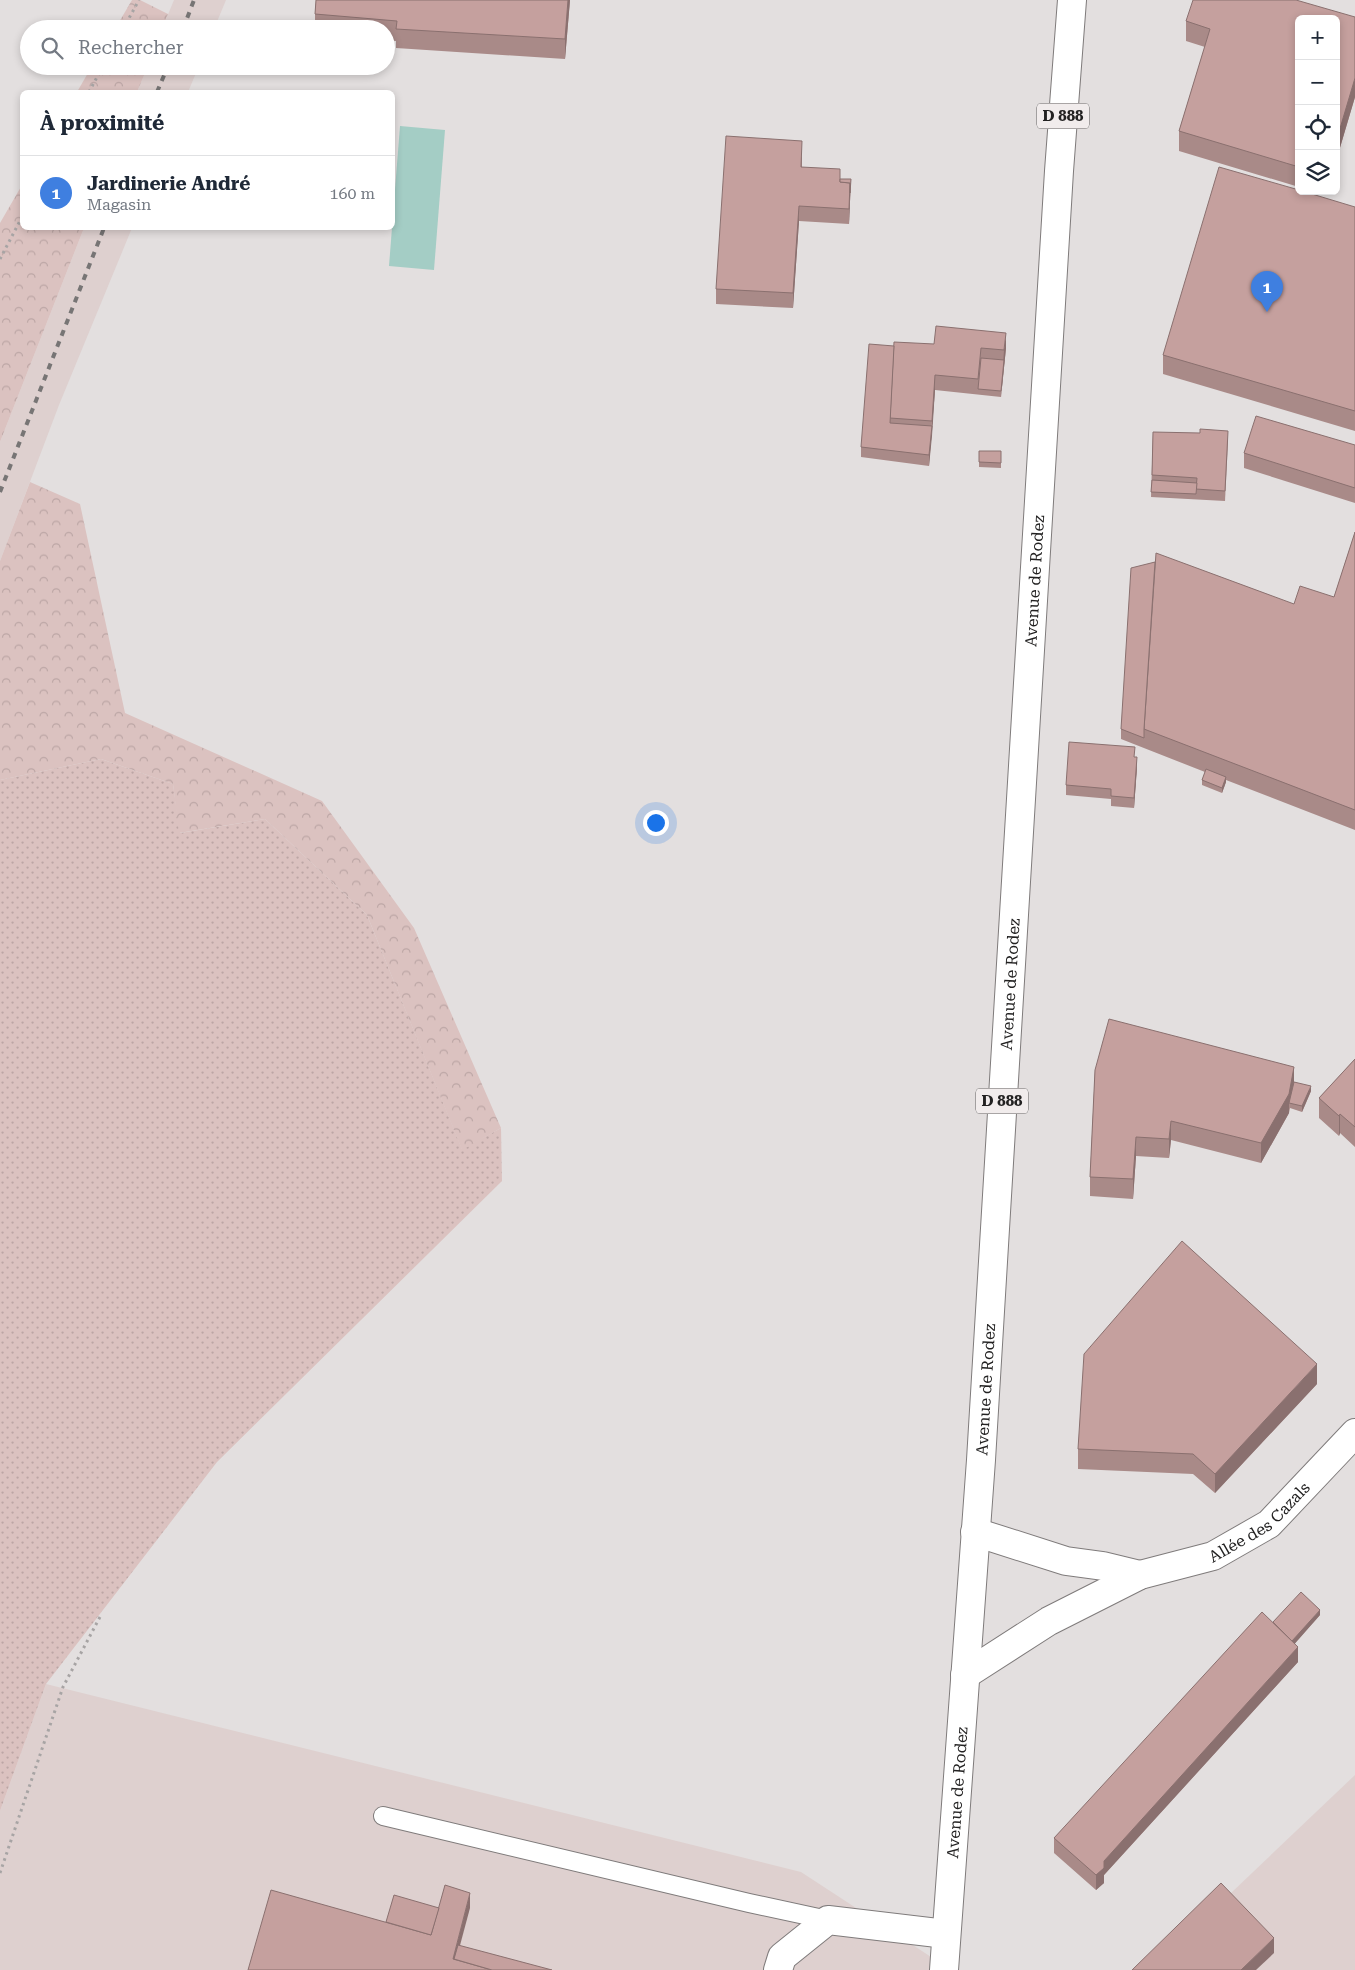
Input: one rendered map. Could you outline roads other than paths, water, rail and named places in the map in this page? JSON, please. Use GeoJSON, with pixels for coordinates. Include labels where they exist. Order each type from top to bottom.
{"type":"FeatureCollection","features":[{"type":"Feature","properties":{"kind":"main road","name":"Avenue de Rodez"},"geometry":{"type":"LineString","coordinates":[[944,1970],[975,1532],[1059,170],[1074,4]]}},
{"type":"Feature","properties":{"kind":"main road","name":"Allée des Cazals"},"geometry":{"type":"LineString","coordinates":[[965,1675],[1049,1621],[1140,1575],[1213,1556],[1269,1524],[1355,1433]]}},
{"type":"Feature","properties":{"kind":"main road","name":"Allée des Cazals"},"geometry":{"type":"LineString","coordinates":[[975,1532],[1066,1561],[1103,1566],[1140,1575]]}},
{"type":"Feature","properties":{"kind":"main road"},"geometry":{"type":"LineString","coordinates":[[778,1970],[782,1957],[828,1920],[946,1934]]}},
{"type":"Feature","properties":{"kind":"lane"},"geometry":{"type":"LineString","coordinates":[[383,1816],[828,1920]]}},
{"type":"Feature","properties":{"kind":"railway"},"geometry":{"type":"LineString","coordinates":[[186,20],[194,0]]}},
{"type":"Feature","properties":{"kind":"railway"},"geometry":{"type":"LineString","coordinates":[[158,90],[164,75]]}},
{"type":"Feature","properties":{"kind":"railway"},"geometry":{"type":"LineString","coordinates":[[0,492],[103,230]]}},
{"type":"Feature","properties":{"kind":"place","name":"Jardinerie André"},"geometry":{"type":"Point","coordinates":[1267,312]}}]}
